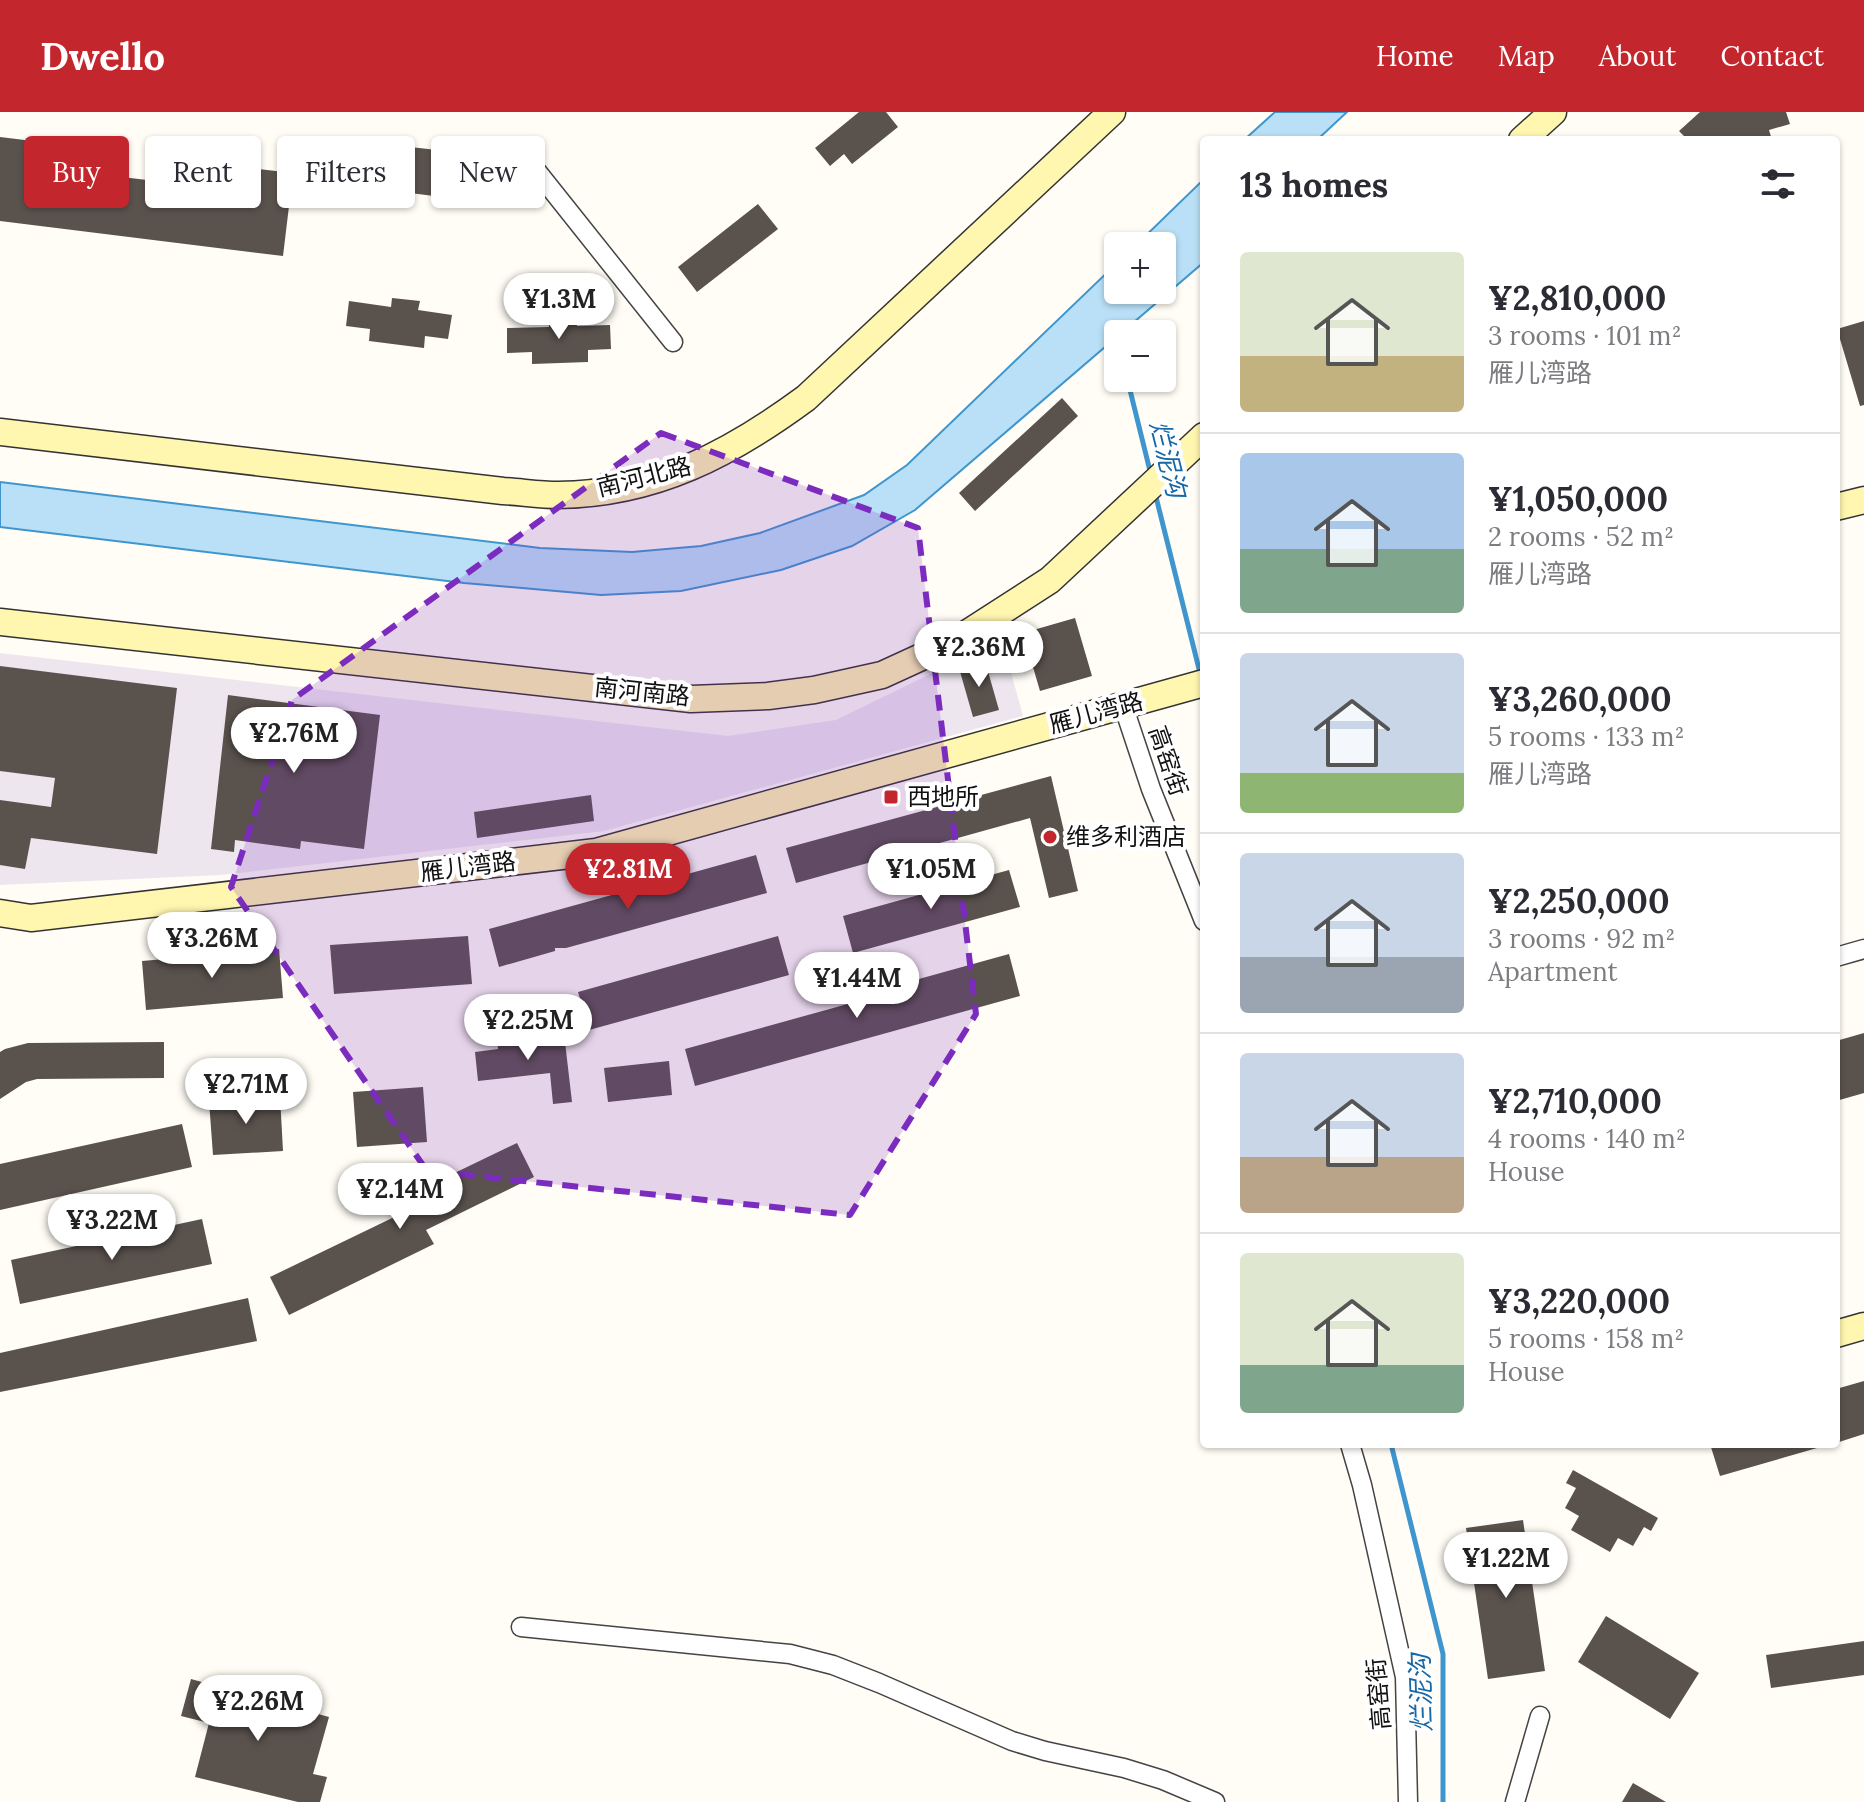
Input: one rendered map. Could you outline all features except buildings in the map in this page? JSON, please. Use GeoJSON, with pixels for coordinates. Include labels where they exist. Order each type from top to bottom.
{"type":"FeatureCollection","features":[{"type":"Feature","properties":{"kind":"street","name":"南河北路"},"geometry":{"type":"LineString","coordinates":[[0,432],[559,495],[617,489],[665,477],[716,457],[748,439],[806,398],[1112,112]]}},
{"type":"Feature","properties":{"kind":"street"},"geometry":{"type":"LineString","coordinates":[[1526,136],[1553,112]]}},
{"type":"Feature","properties":{"kind":"street"},"geometry":{"type":"LineString","coordinates":[[545,181],[673,342]]}},
{"type":"Feature","properties":{"kind":"street","name":"南河南路"},"geometry":{"type":"LineString","coordinates":[[0,622],[691,699],[768,696],[814,690],[882,675],[954,642],[1050,580],[1200,440]]}},
{"type":"Feature","properties":{"kind":"street"},"geometry":{"type":"LineString","coordinates":[[1840,506],[1864,500]]}},
{"type":"Feature","properties":{"kind":"street","name":"雁儿湾路"},"geometry":{"type":"LineString","coordinates":[[0,913],[31,918],[596,852],[1200,684]]}},
{"type":"Feature","properties":{"kind":"street","name":"高窑街"},"geometry":{"type":"LineString","coordinates":[[1123,705],[1151,789],[1200,911]]}},
{"type":"Feature","properties":{"kind":"street"},"geometry":{"type":"LineString","coordinates":[[1840,956],[1864,949]]}},
{"type":"Feature","properties":{"kind":"street"},"geometry":{"type":"LineString","coordinates":[[1840,1333],[1864,1326]]}},
{"type":"Feature","properties":{"kind":"street","name":"高窑街"},"geometry":{"type":"LineString","coordinates":[[1351,1448],[1405,1677],[1408,1802]]}},
{"type":"Feature","properties":{"kind":"street"},"geometry":{"type":"LineString","coordinates":[[521,1627],[790,1654],[856,1674],[1012,1741],[1124,1768],[1215,1802]]}},
{"type":"Feature","properties":{"kind":"street"},"geometry":{"type":"LineString","coordinates":[[1515,1802],[1540,1716]]}},
{"type":"Feature","properties":{"kind":"highlighted area"},"geometry":{"type":"Polygon","coordinates":[[[661,433],[918,528],[976,1014],[850,1215],[427,1171],[231,887],[292,700],[661,433]]]}},
{"type":"Feature","properties":{"kind":"shaded area"},"geometry":{"type":"Polygon","coordinates":[[[1002,639],[1023,716],[604,831],[221,875],[0,885],[0,653],[728,736],[836,720],[1002,639]]]}},
{"type":"Feature","properties":{"kind":"water"},"geometry":{"type":"Polygon","coordinates":[[[1275,112],[1347,112],[1321,136],[1248,136],[1275,112]]]}},
{"type":"Feature","properties":{"kind":"water"},"geometry":{"type":"Polygon","coordinates":[[[1200,183],[1200,265],[1176,286],[1176,232],[1149,232],[1200,183]]]}},
{"type":"Feature","properties":{"kind":"water"},"geometry":{"type":"Polygon","coordinates":[[[1104,275],[1104,304],[1155,304],[1136,320],[1104,320],[1104,348],[915,510],[852,546],[781,570],[681,591],[601,595],[464,583],[0,527],[0,482],[540,548],[632,552],[701,546],[760,533],[864,495],[907,465],[1104,275]]]}},
{"type":"Feature","properties":{"kind":"waterway","name":"烂泥沟"},"geometry":{"type":"LineString","coordinates":[[1130,392],[1151,475]]}},
{"type":"Feature","properties":{"kind":"waterway","name":"烂泥沟"},"geometry":{"type":"LineString","coordinates":[[1155,493],[1200,673]]}},
{"type":"Feature","properties":{"kind":"waterway","name":"烂泥沟"},"geometry":{"type":"LineString","coordinates":[[1392,1448],[1443,1654],[1443,1802]]}},
{"type":"Feature","properties":{"kind":"place","name":"西地所"},"geometry":{"type":"Point","coordinates":[891,797]}},
{"type":"Feature","properties":{"kind":"place","name":"维多利酒店"},"geometry":{"type":"Point","coordinates":[1050,837]}}]}
